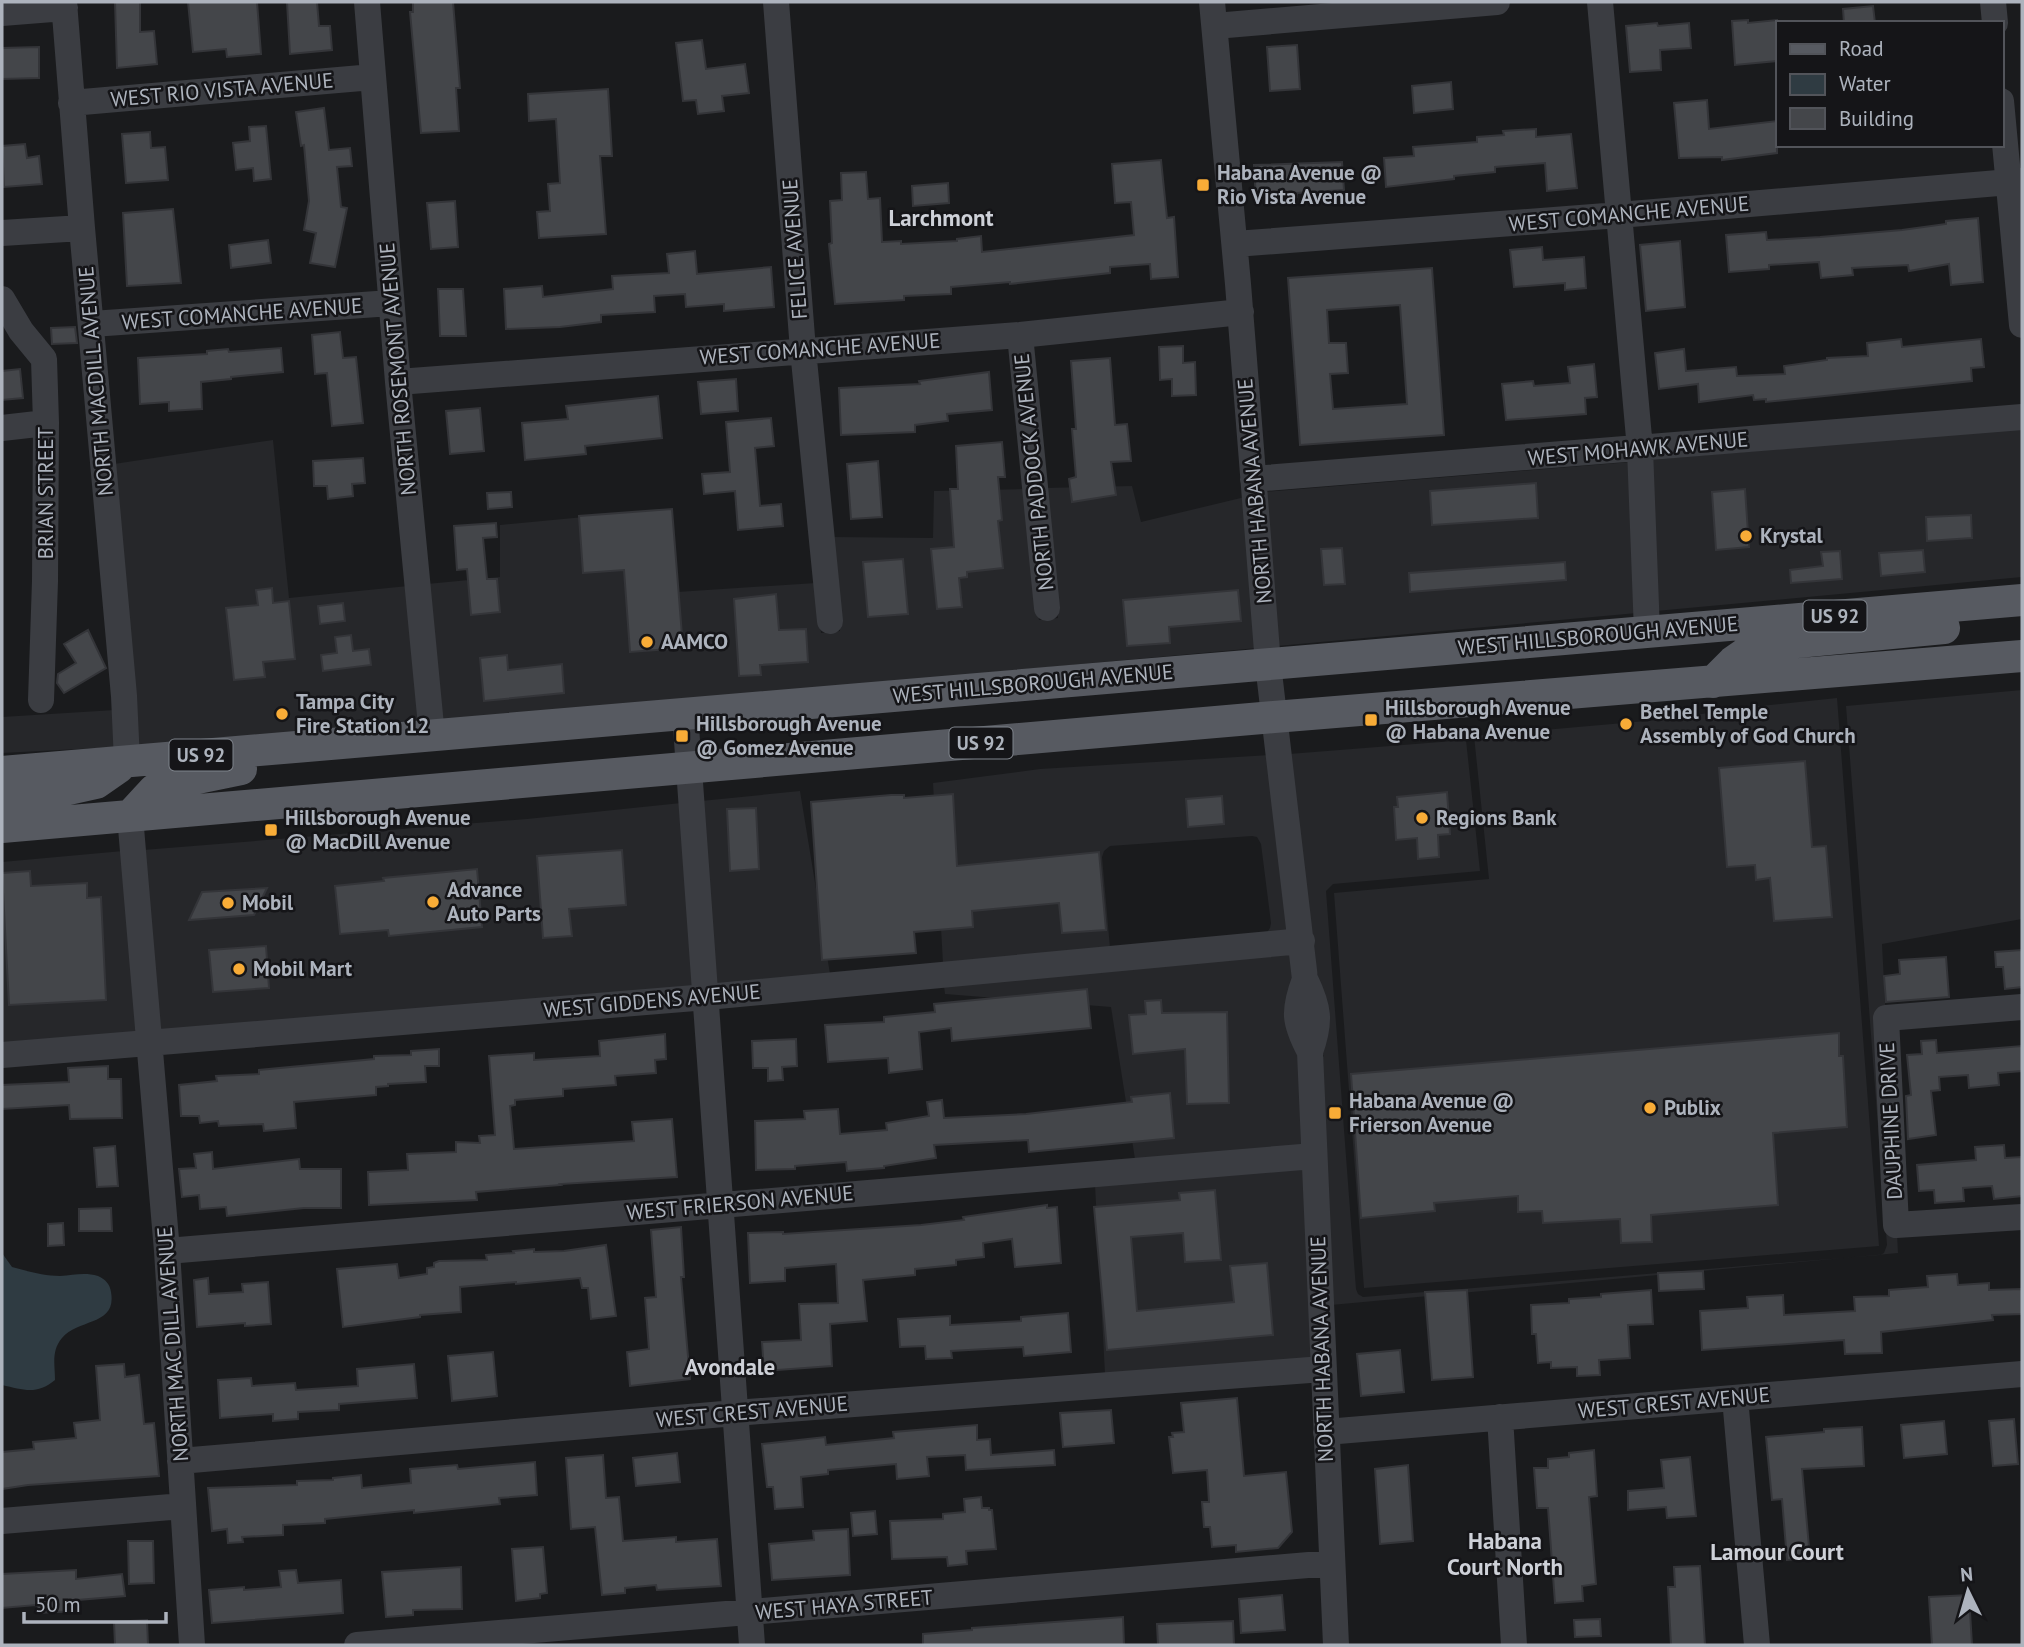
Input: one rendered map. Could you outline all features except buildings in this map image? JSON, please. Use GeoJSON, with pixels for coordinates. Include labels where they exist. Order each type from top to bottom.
{"type":"FeatureCollection","features":[{"type":"Feature","properties":{"kind":"main road","name":"WEST HILLSBOROUGH AVENUE"},"geometry":{"type":"LineString","coordinates":[[2,772],[2022,602]]}},
{"type":"Feature","properties":{"kind":"main road"},"geometry":{"type":"LineString","coordinates":[[1713,682],[1733,662],[1756,646],[1951,627],[2022,602]]}},
{"type":"Feature","properties":{"kind":"main road","name":"US 92"},"geometry":{"type":"LineString","coordinates":[[2,827],[688,770],[1274,717],[2022,656]]}},
{"type":"Feature","properties":{"kind":"main road"},"geometry":{"type":"LineString","coordinates":[[130,816],[154,790],[168,784],[251,767],[415,753],[432,736]]}},
{"type":"Feature","properties":{"kind":"main road"},"geometry":{"type":"LineString","coordinates":[[2,804],[96,783],[127,761]]}},
{"type":"Feature","properties":{"kind":"street","name":"NORTH ROSEMONT AVENUE"},"geometry":{"type":"LineString","coordinates":[[367,2],[391,303],[432,736]]}},
{"type":"Feature","properties":{"kind":"street","name":"FELICE AVENUE"},"geometry":{"type":"LineString","coordinates":[[776,2],[803,350],[830,621]]}},
{"type":"Feature","properties":{"kind":"street"},"geometry":{"type":"LineString","coordinates":[[1213,14],[1497,2]]}},
{"type":"Feature","properties":{"kind":"street"},"geometry":{"type":"LineString","coordinates":[[1600,2],[1640,449],[1647,632]]}},
{"type":"Feature","properties":{"kind":"street"},"geometry":{"type":"LineString","coordinates":[[1993,2],[1995,21]]}},
{"type":"Feature","properties":{"kind":"street"},"geometry":{"type":"LineString","coordinates":[[2,13],[65,5]]}},
{"type":"Feature","properties":{"kind":"street","name":"NORTH MACDILL AVENUE"},"geometry":{"type":"LineString","coordinates":[[65,5],[71,103],[124,694],[127,761]]}},
{"type":"Feature","properties":{"kind":"street","name":"NORTH HABANA AVENUE"},"geometry":{"type":"LineString","coordinates":[[1213,14],[1241,312],[1268,664],[1305,979],[1297,1002],[1298,1030],[1310,1052],[1336,1645]]}},
{"type":"Feature","properties":{"kind":"street","name":"WEST RIO VISTA AVENUE"},"geometry":{"type":"LineString","coordinates":[[71,103],[373,77]]}},
{"type":"Feature","properties":{"kind":"street"},"geometry":{"type":"LineString","coordinates":[[2003,113],[2015,182],[2022,325]]}},
{"type":"Feature","properties":{"kind":"street","name":"WEST COMANCHE AVENUE"},"geometry":{"type":"LineString","coordinates":[[1235,244],[2015,182]]}},
{"type":"Feature","properties":{"kind":"street"},"geometry":{"type":"LineString","coordinates":[[2,233],[82,228]]}},
{"type":"Feature","properties":{"kind":"street","name":"BRIAN STREET"},"geometry":{"type":"LineString","coordinates":[[2,299],[21,331],[44,359],[45,581],[41,700]]}},
{"type":"Feature","properties":{"kind":"street","name":"WEST COMANCHE AVENUE"},"geometry":{"type":"LineString","coordinates":[[92,324],[391,303]]}},
{"type":"Feature","properties":{"kind":"street","name":"WEST COMANCHE AVENUE"},"geometry":{"type":"LineString","coordinates":[[398,382],[1020,335],[1241,312]]}},
{"type":"Feature","properties":{"kind":"street","name":"NORTH PADDOCK AVENUE"},"geometry":{"type":"LineString","coordinates":[[1020,335],[1047,608]]}},
{"type":"Feature","properties":{"kind":"street","name":"WEST MOHAWK AVENUE"},"geometry":{"type":"LineString","coordinates":[[1253,479],[2022,417]]}},
{"type":"Feature","properties":{"kind":"street"},"geometry":{"type":"LineString","coordinates":[[2,428],[46,423]]}},
{"type":"Feature","properties":{"kind":"street"},"geometry":{"type":"LineString","coordinates":[[685,713],[752,1645]]}},
{"type":"Feature","properties":{"kind":"street"},"geometry":{"type":"LineString","coordinates":[[130,816],[149,1042]]}},
{"type":"Feature","properties":{"kind":"street","name":"WEST GIDDENS AVENUE"},"geometry":{"type":"LineString","coordinates":[[2,1055],[707,997],[1302,942]]}},
{"type":"Feature","properties":{"kind":"street","name":"DAUPHINE DRIVE"},"geometry":{"type":"LineString","coordinates":[[2022,1007],[1886,1018],[1896,1225],[2022,1217]]}},
{"type":"Feature","properties":{"kind":"street","name":"NORTH MAC DILL AVENUE"},"geometry":{"type":"LineString","coordinates":[[149,1042],[167,1251],[192,1645]]}},
{"type":"Feature","properties":{"kind":"street","name":"WEST FRIERSON AVENUE"},"geometry":{"type":"LineString","coordinates":[[167,1251],[1314,1156]]}},
{"type":"Feature","properties":{"kind":"street","name":"WEST CREST AVENUE"},"geometry":{"type":"LineString","coordinates":[[180,1461],[735,1413],[1323,1369]]}},
{"type":"Feature","properties":{"kind":"street","name":"WEST CREST AVENUE"},"geometry":{"type":"LineString","coordinates":[[1326,1432],[2022,1374]]}},
{"type":"Feature","properties":{"kind":"street"},"geometry":{"type":"LineString","coordinates":[[1735,1398],[1757,1645]]}},
{"type":"Feature","properties":{"kind":"street"},"geometry":{"type":"LineString","coordinates":[[1500,1418],[1514,1645]]}},
{"type":"Feature","properties":{"kind":"street"},"geometry":{"type":"LineString","coordinates":[[2,1521],[183,1506]]}},
{"type":"Feature","properties":{"kind":"street","name":"WEST HAYA STREET"},"geometry":{"type":"LineString","coordinates":[[357,1645],[1332,1563]]}},
{"type":"Feature","properties":{"kind":"shaded area"},"geometry":{"type":"Polygon","coordinates":[[[2022,428],[2022,577],[1656,611],[1650,460],[2022,428]]]}},
{"type":"Feature","properties":{"kind":"shaded area"},"geometry":{"type":"Polygon","coordinates":[[[273,440],[289,598],[408,586],[421,725],[136,746],[114,464],[273,440]]]}},
{"type":"Feature","properties":{"kind":"shaded area"},"geometry":{"type":"Polygon","coordinates":[[[1631,462],[1637,613],[1277,646],[1264,492],[1631,462]]]}},
{"type":"Feature","properties":{"kind":"shaded area"},"geometry":{"type":"Polygon","coordinates":[[[1132,486],[1141,522],[1245,497],[1257,648],[440,723],[427,584],[500,577],[500,525],[668,509],[677,592],[816,583],[821,633],[840,631],[831,537],[933,538],[934,491],[1025,489],[1039,620],[1058,618],[1045,488],[1132,486]]]}},
{"type":"Feature","properties":{"kind":"shaded area"},"geometry":{"type":"Polygon","coordinates":[[[2022,690],[2022,919],[1882,944],[1898,1253],[1881,1255],[1887,1245],[1846,706],[2022,690]]]}},
{"type":"Feature","properties":{"kind":"shaded area"},"geometry":{"type":"Polygon","coordinates":[[[1837,698],[1879,1246],[1364,1288],[1334,893],[1489,879],[1474,736],[1669,719],[1837,698]]]}},
{"type":"Feature","properties":{"kind":"shaded area"},"geometry":{"type":"Polygon","coordinates":[[[115,710],[117,747],[2,753],[2,717],[115,710]]]}},
{"type":"Feature","properties":{"kind":"shaded area"},"geometry":{"type":"Polygon","coordinates":[[[1466,740],[1480,871],[1333,884],[1326,891],[1358,1294],[1363,1297],[1847,1258],[1331,1305],[1320,1059],[1324,1056],[1321,1052],[1316,979],[1318,974],[1314,972],[1289,754],[1466,740]]]}},
{"type":"Feature","properties":{"kind":"shaded area"},"geometry":{"type":"Polygon","coordinates":[[[1270,755],[1291,931],[1266,934],[1271,923],[1261,844],[1257,837],[1110,846],[1102,857],[1110,948],[943,964],[933,783],[1040,769],[1270,755]]]}},
{"type":"Feature","properties":{"kind":"shaded area"},"geometry":{"type":"Polygon","coordinates":[[[800,791],[830,974],[716,985],[701,801],[800,791]]]}},
{"type":"Feature","properties":{"kind":"shaded area"},"geometry":{"type":"Polygon","coordinates":[[[681,803],[696,987],[158,1030],[143,850],[527,819],[681,803]]]}},
{"type":"Feature","properties":{"kind":"shaded area"},"geometry":{"type":"Polygon","coordinates":[[[123,851],[139,1032],[2,1044],[2,862],[123,851]]]}},
{"type":"Feature","properties":{"kind":"shaded area"},"geometry":{"type":"Polygon","coordinates":[[[1293,953],[1304,1146],[1135,1159],[1111,1007],[945,994],[944,986],[1293,953]]]}},
{"type":"Feature","properties":{"kind":"shaded area"},"geometry":{"type":"Polygon","coordinates":[[[1305,1168],[1313,1359],[1105,1374],[1095,1185],[1305,1168]]]}},
{"type":"Feature","properties":{"kind":"water"},"geometry":{"type":"Polygon","coordinates":[[[2,1253],[12,1267],[54,1276],[98,1276],[105,1280],[110,1289],[111,1303],[108,1311],[62,1338],[55,1353],[55,1380],[42,1388],[24,1390],[2,1385],[2,1253]]]}},
{"type":"Feature","properties":{"kind":"place","name":"Habana Avenue @ Rio Vista Avenue"},"geometry":{"type":"Point","coordinates":[1203,185]}},
{"type":"Feature","properties":{"kind":"place","name":"Krystal"},"geometry":{"type":"Point","coordinates":[1746,536]}},
{"type":"Feature","properties":{"kind":"place","name":"AAMCO"},"geometry":{"type":"Point","coordinates":[647,642]}},
{"type":"Feature","properties":{"kind":"place","name":"Tampa City Fire Station 12"},"geometry":{"type":"Point","coordinates":[282,714]}},
{"type":"Feature","properties":{"kind":"place","name":"Hillsborough Avenue @ Habana Avenue"},"geometry":{"type":"Point","coordinates":[1371,720]}},
{"type":"Feature","properties":{"kind":"place","name":"Bethel Temple Assembly of God Church"},"geometry":{"type":"Point","coordinates":[1626,724]}},
{"type":"Feature","properties":{"kind":"place","name":"Hillsborough Avenue @ Gomez Avenue"},"geometry":{"type":"Point","coordinates":[682,736]}},
{"type":"Feature","properties":{"kind":"place","name":"Regions Bank"},"geometry":{"type":"Point","coordinates":[1422,818]}},
{"type":"Feature","properties":{"kind":"place","name":"Hillsborough Avenue @ MacDill Avenue"},"geometry":{"type":"Point","coordinates":[271,830]}},
{"type":"Feature","properties":{"kind":"place","name":"Advance Auto Parts"},"geometry":{"type":"Point","coordinates":[433,902]}},
{"type":"Feature","properties":{"kind":"place","name":"Mobil"},"geometry":{"type":"Point","coordinates":[228,903]}},
{"type":"Feature","properties":{"kind":"place","name":"Mobil Mart"},"geometry":{"type":"Point","coordinates":[239,969]}},
{"type":"Feature","properties":{"kind":"place","name":"Publix"},"geometry":{"type":"Point","coordinates":[1650,1108]}},
{"type":"Feature","properties":{"kind":"place","name":"Habana Avenue @ Frierson Avenue"},"geometry":{"type":"Point","coordinates":[1335,1113]}},
{"type":"Feature","properties":{"kind":"district","name":"Larchmont"},"geometry":{"type":"Point","coordinates":[941,218]}},
{"type":"Feature","properties":{"kind":"district","name":"Avondale"},"geometry":{"type":"Point","coordinates":[730,1367]}},
{"type":"Feature","properties":{"kind":"district","name":"Lamour Court"},"geometry":{"type":"Point","coordinates":[1777,1552]}},
{"type":"Feature","properties":{"kind":"district","name":"Habana Court North"},"geometry":{"type":"Point","coordinates":[1505,1554]}}]}
